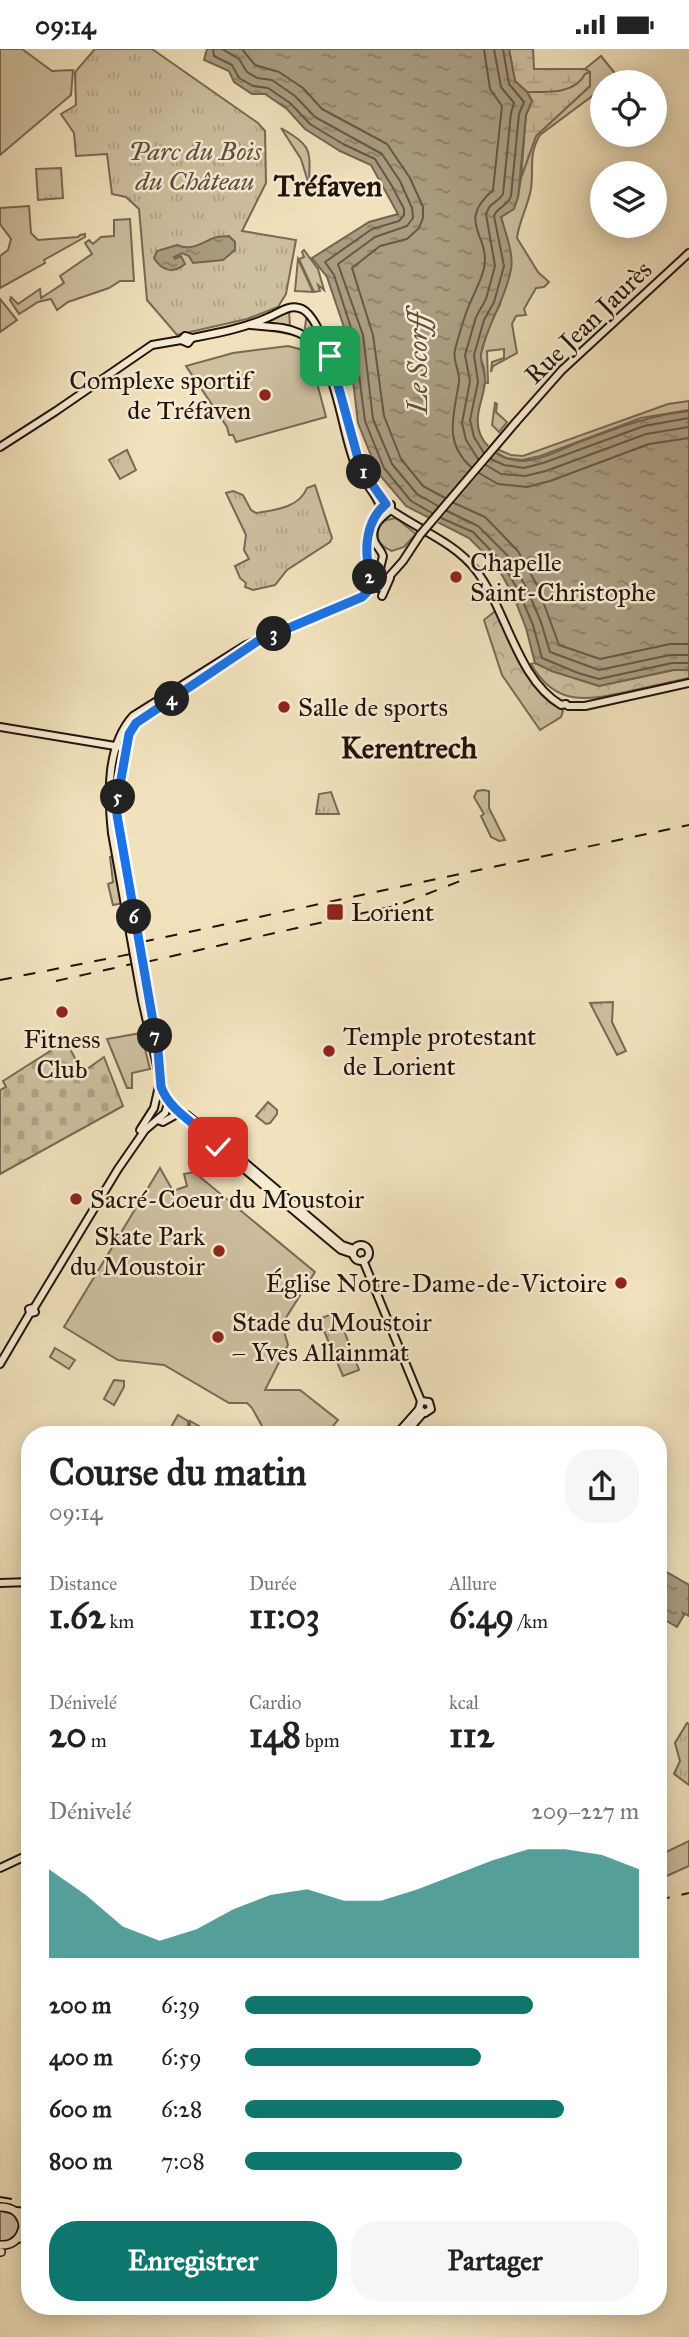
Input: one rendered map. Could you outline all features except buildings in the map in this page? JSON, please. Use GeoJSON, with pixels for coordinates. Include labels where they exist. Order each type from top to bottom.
{"type":"FeatureCollection","features":[{"type":"Feature","properties":{"kind":"main road","name":"Rue Jean Jaurès"},"geometry":{"type":"LineString","coordinates":[[420,535],[564,368],[689,253]]}},
{"type":"Feature","properties":{"kind":"main road"},"geometry":{"type":"LineString","coordinates":[[0,447],[152,345],[181,340],[188,343],[192,338],[249,325],[292,307],[306,310],[314,320],[330,356],[359,462],[386,509]]}},
{"type":"Feature","properties":{"kind":"main road"},"geometry":{"type":"LineString","coordinates":[[249,325],[284,328],[302,334],[315,346],[324,361],[355,464],[386,509],[459,555],[476,570],[499,608],[531,675],[552,699],[565,706],[585,706],[689,683]]}},
{"type":"Feature","properties":{"kind":"main road"},"geometry":{"type":"LineString","coordinates":[[371,588],[377,589],[377,579],[368,533],[376,514],[386,509]]}},
{"type":"Feature","properties":{"kind":"main road"},"geometry":{"type":"LineString","coordinates":[[377,579],[383,556],[374,541],[373,530],[386,509]]}},
{"type":"Feature","properties":{"kind":"main road"},"geometry":{"type":"LineString","coordinates":[[371,588],[368,582],[389,573],[420,535]]}},
{"type":"Feature","properties":{"kind":"main road"},"geometry":{"type":"LineString","coordinates":[[382,596],[391,577],[420,535]]}},
{"type":"Feature","properties":{"kind":"main road"},"geometry":{"type":"LineString","coordinates":[[377,579],[391,577]]}},
{"type":"Feature","properties":{"kind":"main road"},"geometry":{"type":"LineString","coordinates":[[219,1144],[169,1101],[160,1081],[115,832],[110,792],[116,747],[133,716],[246,645],[362,597],[371,588]]}},
{"type":"Feature","properties":{"kind":"main road"},"geometry":{"type":"LineString","coordinates":[[115,832],[118,796],[130,730],[136,723],[258,641]]}},
{"type":"Feature","properties":{"kind":"main road"},"geometry":{"type":"LineString","coordinates":[[0,727],[127,748]]}},
{"type":"Feature","properties":{"kind":"main road"},"geometry":{"type":"LineString","coordinates":[[0,1363],[132,1147],[157,1101],[160,1081]]}},
{"type":"Feature","properties":{"kind":"main road"},"geometry":{"type":"LineString","coordinates":[[159,1122],[169,1101]]}},
{"type":"Feature","properties":{"kind":"main road"},"geometry":{"type":"LineString","coordinates":[[181,1112],[187,1121],[219,1144],[227,1144],[227,1151],[354,1252],[356,1259],[363,1261]]}},
{"type":"Feature","properties":{"kind":"main road"},"geometry":{"type":"LineString","coordinates":[[132,1147],[145,1130],[181,1112]]}},
{"type":"Feature","properties":{"kind":"main road"},"geometry":{"type":"LineString","coordinates":[[149,1116],[159,1122],[187,1121]]}},
{"type":"Feature","properties":{"kind":"main road"},"geometry":{"type":"LineString","coordinates":[[354,1252],[361,1246],[367,1249],[368,1256],[363,1261]]}},
{"type":"Feature","properties":{"kind":"main road"},"geometry":{"type":"LineString","coordinates":[[363,1261],[421,1408]]}},
{"type":"Feature","properties":{"kind":"main road"},"geometry":{"type":"LineString","coordinates":[[404,1426],[421,1408]]}},
{"type":"Feature","properties":{"kind":"main road"},"geometry":{"type":"LineString","coordinates":[[410,1426],[421,1408]]}},
{"type":"Feature","properties":{"kind":"main road"},"geometry":{"type":"LineString","coordinates":[[0,1583],[21,1582]]}},
{"type":"Feature","properties":{"kind":"main road"},"geometry":{"type":"LineString","coordinates":[[0,1868],[21,1858]]}},
{"type":"Feature","properties":{"kind":"main road"},"geometry":{"type":"LineString","coordinates":[[0,2207],[21,2211]]}},
{"type":"Feature","properties":{"kind":"main road"},"geometry":{"type":"LineString","coordinates":[[15,2211],[21,2222]]}},
{"type":"Feature","properties":{"kind":"main road"},"geometry":{"type":"LineString","coordinates":[[18,2239],[21,2231]]}},
{"type":"Feature","properties":{"kind":"main road"},"geometry":{"type":"LineString","coordinates":[[0,2250],[21,2238]]}},
{"type":"Feature","properties":{"kind":"green space"},"geometry":{"type":"Polygon","coordinates":[[[0,49],[22,49],[52,71],[73,70],[71,95],[0,155],[0,49]]]}},
{"type":"Feature","properties":{"kind":"green space","name":"Parc du Bois du Château"},"geometry":{"type":"Polygon","coordinates":[[[95,49],[152,49],[258,123],[265,131],[266,183],[242,231],[296,240],[286,294],[278,307],[247,319],[177,335],[147,300],[139,209],[126,197],[112,194],[107,154],[76,156],[74,133],[61,114],[76,105],[75,72],[95,49]]]}},
{"type":"Feature","properties":{"kind":"green space"},"geometry":{"type":"Polygon","coordinates":[[[509,49],[533,49],[534,69],[585,69],[590,72],[590,86],[536,136],[521,178],[526,115],[532,101],[515,81],[509,49]]]}},
{"type":"Feature","properties":{"kind":"green space"},"geometry":{"type":"Polygon","coordinates":[[[601,56],[612,70],[590,72],[585,69],[601,56]]]}},
{"type":"Feature","properties":{"kind":"green space"},"geometry":{"type":"Polygon","coordinates":[[[590,86],[590,98],[540,135],[536,142],[531,189],[517,238],[538,272],[549,282],[544,287],[536,288],[524,309],[526,315],[516,316],[512,324],[517,353],[493,366],[491,372],[492,362],[504,358],[504,349],[487,351],[488,383],[485,383],[480,357],[490,322],[500,305],[507,242],[501,216],[518,197],[521,178],[536,136],[590,86]]]}},
{"type":"Feature","properties":{"kind":"green space"},"geometry":{"type":"Polygon","coordinates":[[[281,128],[299,140],[307,150],[310,164],[309,185],[301,159],[281,128]]]}},
{"type":"Feature","properties":{"kind":"green space"},"geometry":{"type":"Polygon","coordinates":[[[61,168],[63,198],[38,200],[36,169],[61,168]]]}},
{"type":"Feature","properties":{"kind":"green space"},"geometry":{"type":"Polygon","coordinates":[[[29,206],[31,233],[38,240],[85,234],[85,237],[0,288],[0,256],[8,250],[11,239],[0,224],[0,208],[29,206]]]}},
{"type":"Feature","properties":{"kind":"green space"},"geometry":{"type":"Polygon","coordinates":[[[130,219],[134,281],[120,281],[109,288],[68,302],[57,310],[51,299],[38,302],[19,314],[10,300],[11,297],[18,304],[40,289],[41,298],[64,283],[60,276],[92,254],[85,243],[89,240],[93,244],[101,237],[114,236],[114,220],[130,219]]]}},
{"type":"Feature","properties":{"kind":"green space"},"geometry":{"type":"Polygon","coordinates":[[[304,250],[318,269],[324,290],[318,285],[320,291],[314,292],[299,259],[304,257],[304,250]]]}},
{"type":"Feature","properties":{"kind":"green space"},"geometry":{"type":"Polygon","coordinates":[[[298,259],[313,292],[295,291],[298,259]]]}},
{"type":"Feature","properties":{"kind":"green space"},"geometry":{"type":"Polygon","coordinates":[[[0,299],[17,320],[0,332],[0,299]]]}},
{"type":"Feature","properties":{"kind":"green space"},"geometry":{"type":"Polygon","coordinates":[[[289,310],[290,328],[258,324],[289,310]]]}},
{"type":"Feature","properties":{"kind":"green space"},"geometry":{"type":"Polygon","coordinates":[[[307,313],[325,351],[322,352],[304,334],[307,313]]]}},
{"type":"Feature","properties":{"kind":"green space","name":"Complexe sportif de Tréfaven"},"geometry":{"type":"Polygon","coordinates":[[[288,346],[303,350],[311,360],[326,417],[236,442],[186,366],[233,353],[288,346]]]}},
{"type":"Feature","properties":{"kind":"green space"},"geometry":{"type":"Polygon","coordinates":[[[689,401],[689,410],[641,418],[540,456],[522,460],[506,458],[496,452],[499,450],[523,456],[668,404],[689,401]]]}},
{"type":"Feature","properties":{"kind":"green space"},"geometry":{"type":"Polygon","coordinates":[[[495,403],[496,412],[507,422],[499,432],[492,425],[495,403]]]}},
{"type":"Feature","properties":{"kind":"green space"},"geometry":{"type":"Polygon","coordinates":[[[127,450],[136,470],[120,479],[109,460],[127,450]]]}},
{"type":"Feature","properties":{"kind":"green space"},"geometry":{"type":"Polygon","coordinates":[[[315,485],[332,538],[330,542],[287,570],[275,585],[253,590],[245,587],[246,583],[240,578],[235,566],[249,559],[244,550],[246,535],[226,493],[233,491],[243,495],[251,510],[256,513],[292,504],[307,488],[315,485]]]}},
{"type":"Feature","properties":{"kind":"green space"},"geometry":{"type":"Polygon","coordinates":[[[396,518],[416,534],[404,547],[392,551],[380,543],[378,531],[382,521],[396,518]]]}},
{"type":"Feature","properties":{"kind":"green space"},"geometry":{"type":"Polygon","coordinates":[[[499,608],[532,675],[563,711],[561,717],[540,730],[502,675],[484,620],[499,608]]]}},
{"type":"Feature","properties":{"kind":"green space"},"geometry":{"type":"Polygon","coordinates":[[[535,663],[599,686],[674,670],[689,670],[689,678],[601,697],[575,697],[551,688],[531,664],[535,663]]]}},
{"type":"Feature","properties":{"kind":"green space"},"geometry":{"type":"Polygon","coordinates":[[[477,791],[489,791],[489,808],[505,840],[499,841],[491,837],[481,816],[484,814],[474,797],[477,791]]]}},
{"type":"Feature","properties":{"kind":"green space"},"geometry":{"type":"Polygon","coordinates":[[[331,792],[339,814],[316,814],[319,794],[331,792]]]}},
{"type":"Feature","properties":{"kind":"green space"},"geometry":{"type":"Polygon","coordinates":[[[125,856],[136,901],[113,905],[108,884],[113,882],[110,857],[125,856]]]}},
{"type":"Feature","properties":{"kind":"green space"},"geometry":{"type":"Polygon","coordinates":[[[613,1002],[612,1022],[626,1051],[617,1055],[590,1003],[613,1002]]]}},
{"type":"Feature","properties":{"kind":"green space"},"geometry":{"type":"Polygon","coordinates":[[[141,1033],[150,1069],[132,1073],[132,1088],[127,1088],[107,1039],[141,1033]]]}},
{"type":"Feature","properties":{"kind":"green space"},"geometry":{"type":"Polygon","coordinates":[[[66,1041],[80,1068],[84,1066],[87,1069],[104,1057],[123,1106],[0,1174],[0,1090],[6,1087],[3,1081],[66,1041]]]}},
{"type":"Feature","properties":{"kind":"green space"},"geometry":{"type":"Polygon","coordinates":[[[268,1102],[277,1110],[277,1114],[266,1124],[256,1116],[268,1102]]]}},
{"type":"Feature","properties":{"kind":"green space"},"geometry":{"type":"Polygon","coordinates":[[[160,1168],[173,1191],[187,1186],[184,1174],[194,1172],[315,1272],[282,1324],[288,1345],[265,1390],[300,1390],[338,1420],[333,1426],[262,1426],[247,1403],[229,1403],[164,1365],[118,1360],[64,1327],[160,1168]]]}},
{"type":"Feature","properties":{"kind":"green space"},"geometry":{"type":"Polygon","coordinates":[[[337,1312],[359,1370],[343,1376],[319,1319],[337,1312]]]}},
{"type":"Feature","properties":{"kind":"green space"},"geometry":{"type":"Polygon","coordinates":[[[55,1348],[75,1360],[69,1369],[50,1357],[55,1348]]]}},
{"type":"Feature","properties":{"kind":"green space"},"geometry":{"type":"Polygon","coordinates":[[[114,1380],[124,1381],[124,1387],[114,1405],[104,1399],[114,1380]]]}},
{"type":"Feature","properties":{"kind":"green space"},"geometry":{"type":"Polygon","coordinates":[[[178,1415],[188,1421],[188,1426],[172,1426],[178,1415]]]}},
{"type":"Feature","properties":{"kind":"green space"},"geometry":{"type":"Polygon","coordinates":[[[687,1723],[689,1785],[674,1774],[680,1761],[675,1743],[687,1723]]]}},
{"type":"Feature","properties":{"kind":"green space"},"geometry":{"type":"Polygon","coordinates":[[[689,1841],[689,1866],[667,1876],[667,1852],[689,1841]]]}},
{"type":"Feature","properties":{"kind":"green space"},"geometry":{"type":"Polygon","coordinates":[[[0,2211],[13,2214],[19,2224],[16,2235],[7,2241],[0,2241],[0,2211]]]}},
{"type":"Feature","properties":{"kind":"water","name":"Le Scorff"},"geometry":{"type":"Polygon","coordinates":[[[207,49],[509,49],[515,81],[532,101],[526,115],[518,197],[514,209],[501,217],[512,263],[509,280],[481,354],[485,380],[478,416],[480,433],[496,453],[512,460],[528,461],[632,423],[689,411],[689,670],[673,670],[599,686],[535,663],[526,628],[513,595],[497,566],[469,538],[406,506],[378,473],[358,423],[348,339],[327,277],[312,258],[369,222],[398,214],[371,165],[340,151],[305,129],[287,109],[265,94],[252,94],[234,82],[229,71],[204,60],[207,49]]]}},
{"type":"Feature","properties":{"kind":"water"},"geometry":{"type":"Polygon","coordinates":[[[229,236],[235,242],[235,250],[223,260],[193,263],[189,256],[182,253],[174,257],[175,259],[181,256],[185,264],[168,270],[154,258],[157,251],[177,245],[191,247],[215,237],[229,236]]]}},
{"type":"Feature","properties":{"kind":"water"},"geometry":{"type":"Polygon","coordinates":[[[667,1572],[689,1585],[689,1616],[683,1613],[677,1627],[667,1621],[667,1572]]]}},
{"type":"Feature","properties":{"kind":"pier"},"geometry":{"type":"Polygon","coordinates":[[[490,444],[498,451],[435,526],[426,521],[490,444]]]}},
{"type":"Feature","properties":{"kind":"waterway"},"geometry":{"type":"LineString","coordinates":[[528,92],[552,92],[568,88],[590,72]]}},
{"type":"Feature","properties":{"kind":"railway"},"geometry":{"type":"LineString","coordinates":[[142,942],[689,825]]}},
{"type":"Feature","properties":{"kind":"railway"},"geometry":{"type":"LineString","coordinates":[[146,962],[399,905],[460,881]]}},
{"type":"Feature","properties":{"kind":"railway"},"geometry":{"type":"LineString","coordinates":[[0,980],[131,954]]}},
{"type":"Feature","properties":{"kind":"railway"},"geometry":{"type":"LineString","coordinates":[[56,981],[132,964]]}},
{"type":"Feature","properties":{"kind":"railway"},"geometry":{"type":"LineString","coordinates":[[667,1898],[689,1893]]}},
{"type":"Feature","properties":{"kind":"railway"},"geometry":{"type":"LineString","coordinates":[[0,2197],[21,2200]]}},
{"type":"Feature","properties":{"kind":"place","name":"Complexe sportif de Tréfaven"},"geometry":{"type":"Point","coordinates":[265,395]}},
{"type":"Feature","properties":{"kind":"place","name":"Chapelle Saint-Christophe"},"geometry":{"type":"Point","coordinates":[456,577]}},
{"type":"Feature","properties":{"kind":"place","name":"Salle de sports"},"geometry":{"type":"Point","coordinates":[284,707]}},
{"type":"Feature","properties":{"kind":"place","name":"Lorient"},"geometry":{"type":"Point","coordinates":[335,912]}},
{"type":"Feature","properties":{"kind":"place","name":"Fitness Club"},"geometry":{"type":"Point","coordinates":[62,1012]}},
{"type":"Feature","properties":{"kind":"place","name":"Temple protestant de Lorient"},"geometry":{"type":"Point","coordinates":[329,1051]}},
{"type":"Feature","properties":{"kind":"place","name":"Sacré-Coeur du Moustoir"},"geometry":{"type":"Point","coordinates":[76,1199]}},
{"type":"Feature","properties":{"kind":"place","name":"Skate Park du Moustoir"},"geometry":{"type":"Point","coordinates":[219,1251]}},
{"type":"Feature","properties":{"kind":"place","name":"Église Notre-Dame-de-Victoire"},"geometry":{"type":"Point","coordinates":[621,1283]}},
{"type":"Feature","properties":{"kind":"place","name":"Stade du Moustoir – Yves Allainmat"},"geometry":{"type":"Point","coordinates":[218,1337]}},
{"type":"Feature","properties":{"kind":"district","name":"Tréfaven"},"geometry":{"type":"Point","coordinates":[328,186]}},
{"type":"Feature","properties":{"kind":"district","name":"Kerentrech"},"geometry":{"type":"Point","coordinates":[409,748]}},
{"type":"Feature","properties":{"kind":"route"},"geometry":{"type":"LineString","coordinates":[[218,1147],[182,1116],[161,1087],[158,1050],[119,832],[118,796],[129,734],[136,723],[258,641],[362,597],[371,588],[368,582],[371,576],[369,526],[386,504],[359,462],[330,356]]}}]}
